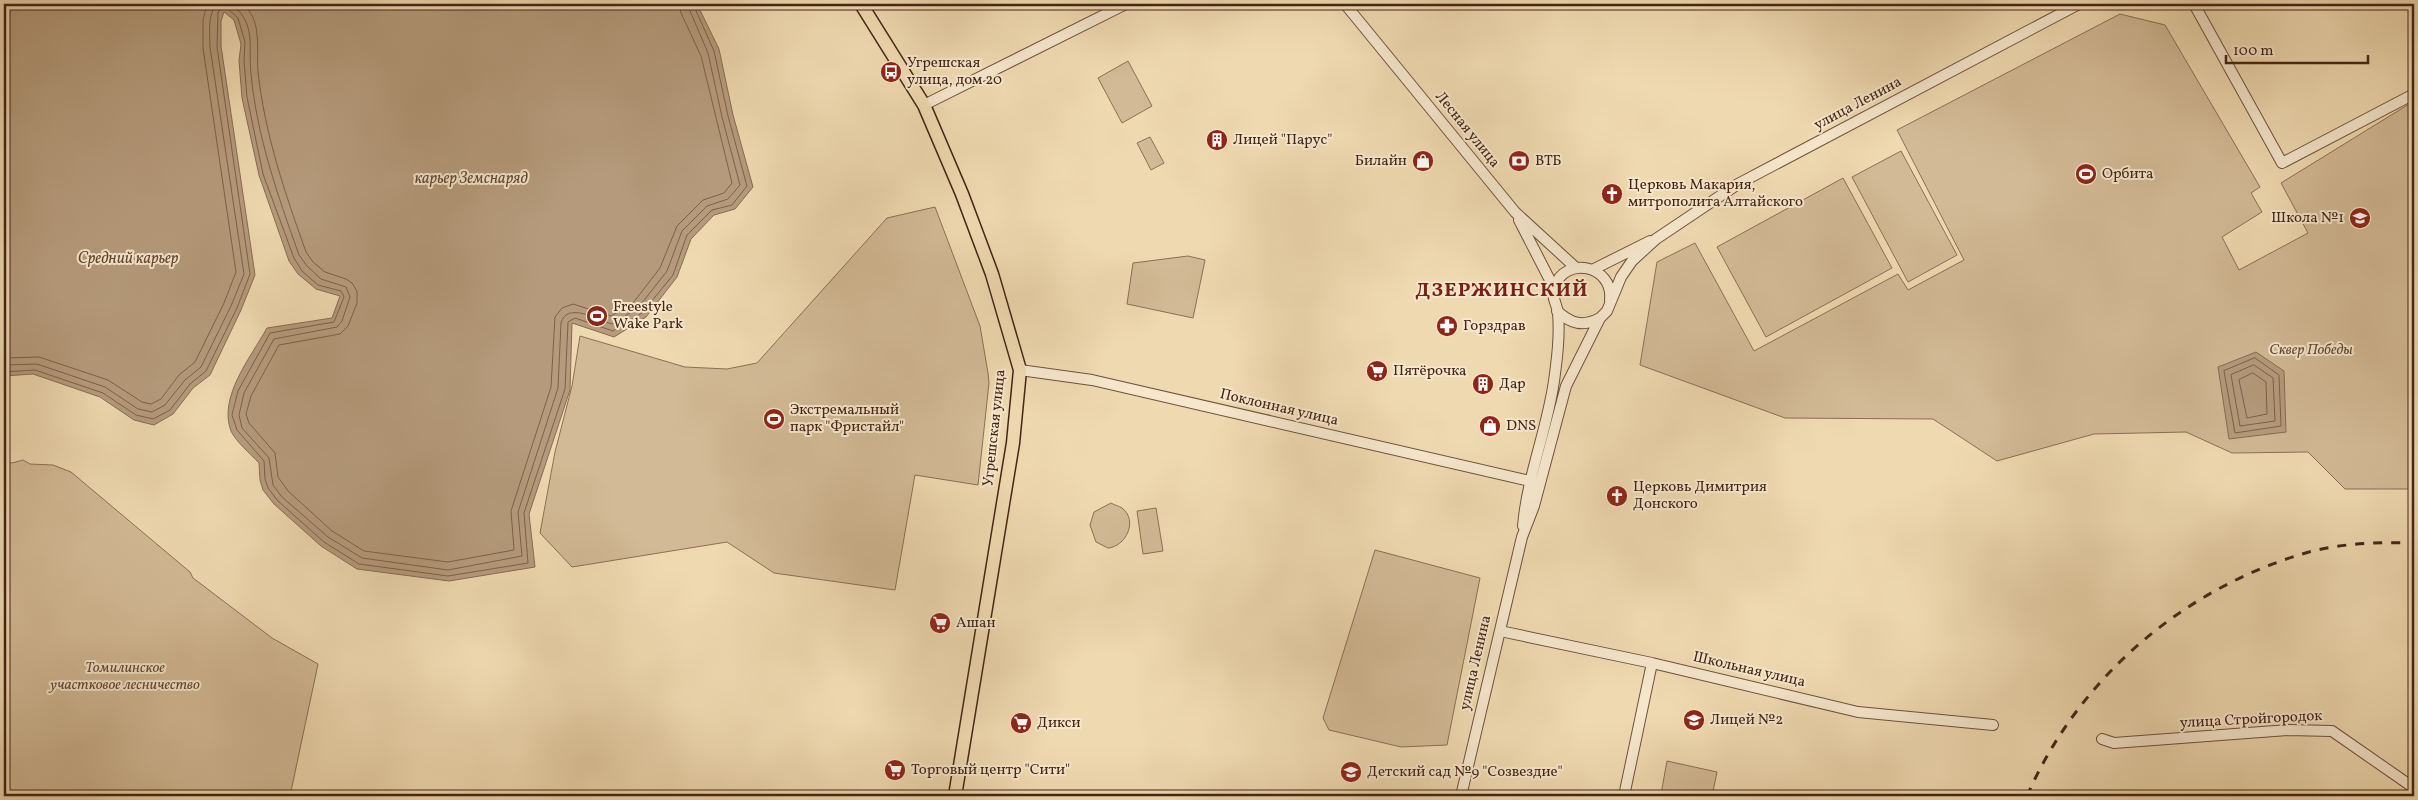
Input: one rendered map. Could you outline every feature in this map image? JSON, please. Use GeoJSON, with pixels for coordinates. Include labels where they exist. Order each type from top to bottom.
{"type":"FeatureCollection","features":[{"type":"Feature","properties":{"kind":"main road","name":"Угрешская улица"},"geometry":{"type":"LineString","coordinates":[[861,4],[924,105],[962,194],[992,274],[1020,370],[1013,443],[955,796]]}},
{"type":"Feature","properties":{"kind":"street"},"geometry":{"type":"LineString","coordinates":[[924,105],[1126,4]]}},
{"type":"Feature","properties":{"kind":"street","name":"Лесная улица"},"geometry":{"type":"LineString","coordinates":[[1345,4],[1515,212],[1575,268]]}},
{"type":"Feature","properties":{"kind":"street","name":"улица Ленина"},"geometry":{"type":"LineString","coordinates":[[1575,268],[1594,269],[1656,239],[1738,184],[2079,4]]}},
{"type":"Feature","properties":{"kind":"street"},"geometry":{"type":"LineString","coordinates":[[2194,4],[2282,163],[2414,94]]}},
{"type":"Feature","properties":{"kind":"street","name":"улица Ленина"},"geometry":{"type":"LineString","coordinates":[[1515,212],[1554,288],[1553,298],[1558,311],[1554,383],[1524,505],[1522,537]]}},
{"type":"Feature","properties":{"kind":"street","name":"улица Ленина"},"geometry":{"type":"LineString","coordinates":[[1461,796],[1522,537],[1534,506],[1566,386],[1600,318],[1610,304],[1621,277],[1632,261],[1656,239]]}},
{"type":"Feature","properties":{"kind":"street"},"geometry":{"type":"LineString","coordinates":[[1554,288],[1559,278],[1575,268]]}},
{"type":"Feature","properties":{"kind":"street"},"geometry":{"type":"LineString","coordinates":[[1594,269],[1607,282],[1611,294],[1610,304]]}},
{"type":"Feature","properties":{"kind":"street"},"geometry":{"type":"LineString","coordinates":[[1558,311],[1566,320],[1576,324],[1591,323],[1600,318]]}},
{"type":"Feature","properties":{"kind":"street","name":"Поклонная улица"},"geometry":{"type":"LineString","coordinates":[[1020,370],[1092,380],[1530,481]]}},
{"type":"Feature","properties":{"kind":"street","name":"Школьная улица"},"geometry":{"type":"LineString","coordinates":[[1500,631],[1652,663],[1858,712],[1993,725]]}},
{"type":"Feature","properties":{"kind":"street"},"geometry":{"type":"LineString","coordinates":[[1624,796],[1652,663]]}},
{"type":"Feature","properties":{"kind":"street","name":"улица Стройгородок"},"geometry":{"type":"LineString","coordinates":[[2102,739],[2114,743],[2289,730],[2332,731],[2414,788]]}},
{"type":"Feature","properties":{"kind":"green space","name":"Сквер Победы"},"geometry":{"type":"Polygon","coordinates":[[[2120,14],[2165,25],[2260,187],[2251,193],[2262,212],[2222,237],[2239,270],[2308,233],[2281,183],[2414,101],[2414,489],[2345,489],[2308,452],[2232,453],[2186,432],[2094,434],[1997,461],[1933,419],[1785,418],[1640,365],[1657,262],[1695,243],[1754,351],[1898,274],[1908,290],[1964,260],[1897,130],[2120,14]]]}},
{"type":"Feature","properties":{"kind":"green space"},"geometry":{"type":"Polygon","coordinates":[[[1128,61],[1152,106],[1122,123],[1098,78],[1128,61]]]}},
{"type":"Feature","properties":{"kind":"green space"},"geometry":{"type":"Polygon","coordinates":[[[1150,137],[1164,163],[1151,170],[1137,143],[1150,137]]]}},
{"type":"Feature","properties":{"kind":"green space"},"geometry":{"type":"Polygon","coordinates":[[[1901,151],[1957,255],[1908,282],[1852,177],[1901,151]]]}},
{"type":"Feature","properties":{"kind":"green space"},"geometry":{"type":"Polygon","coordinates":[[[1843,178],[1892,268],[1766,337],[1717,247],[1843,178]]]}},
{"type":"Feature","properties":{"kind":"green space","name":"Экстремальный парк \"Фристайл\""},"geometry":{"type":"Polygon","coordinates":[[[935,207],[980,326],[989,383],[978,485],[915,475],[895,590],[774,573],[727,542],[572,567],[540,533],[555,452],[572,386],[580,336],[685,367],[727,369],[757,363],[887,218],[935,207]]]}},
{"type":"Feature","properties":{"kind":"green space"},"geometry":{"type":"Polygon","coordinates":[[[1188,256],[1205,260],[1193,318],[1127,304],[1133,263],[1188,256]]]}},
{"type":"Feature","properties":{"kind":"green space","name":"Томилинское участковое лесничество"},"geometry":{"type":"Polygon","coordinates":[[[23,460],[30,464],[53,465],[71,472],[190,572],[193,578],[272,638],[318,664],[290,796],[4,796],[4,461],[12,463],[23,460]]]}},
{"type":"Feature","properties":{"kind":"green space"},"geometry":{"type":"Polygon","coordinates":[[[1111,503],[1122,508],[1127,513],[1130,526],[1128,533],[1120,543],[1108,548],[1096,542],[1090,525],[1094,512],[1111,503]]]}},
{"type":"Feature","properties":{"kind":"green space"},"geometry":{"type":"Polygon","coordinates":[[[1156,508],[1163,551],[1143,554],[1137,511],[1156,508]]]}},
{"type":"Feature","properties":{"kind":"green space"},"geometry":{"type":"Polygon","coordinates":[[[1375,550],[1480,578],[1447,745],[1401,747],[1329,730],[1323,718],[1375,550]]]}},
{"type":"Feature","properties":{"kind":"green space"},"geometry":{"type":"Polygon","coordinates":[[[1667,761],[1717,772],[1712,796],[1661,794],[1667,761]]]}},
{"type":"Feature","properties":{"kind":"water","name":"карьер Земснаряд"},"geometry":{"type":"Polygon","coordinates":[[[4,4],[697,4],[719,49],[733,115],[753,187],[735,209],[714,215],[691,239],[677,277],[646,317],[614,337],[572,323],[570,390],[529,514],[535,567],[449,581],[357,569],[321,546],[274,504],[263,490],[260,480],[259,463],[240,444],[231,431],[228,418],[232,391],[245,364],[267,328],[332,318],[340,296],[316,289],[298,274],[289,261],[259,175],[242,98],[239,61],[241,44],[234,20],[224,12],[221,21],[221,46],[255,275],[241,310],[210,375],[193,388],[173,414],[154,425],[134,420],[100,397],[33,374],[4,376],[4,4]]]}},
{"type":"Feature","properties":{"kind":"water"},"geometry":{"type":"Polygon","coordinates":[[[2256,352],[2284,371],[2286,432],[2229,439],[2218,367],[2256,352]]]}},
{"type":"Feature","properties":{"kind":"railway"},"geometry":{"type":"LineString","coordinates":[[2027,796],[2049,753],[2076,713],[2106,676],[2141,643],[2179,613],[2220,588],[2263,568],[2309,552],[2361,544],[2414,543]]}},
{"type":"Feature","properties":{"kind":"place","name":"Угрешская улица, дом 20"},"geometry":{"type":"Point","coordinates":[891,72]}},
{"type":"Feature","properties":{"kind":"place","name":"Лицей \"Парус\""},"geometry":{"type":"Point","coordinates":[1217,140]}},
{"type":"Feature","properties":{"kind":"place","name":"Билайн"},"geometry":{"type":"Point","coordinates":[1423,161]}},
{"type":"Feature","properties":{"kind":"place","name":"ВТБ"},"geometry":{"type":"Point","coordinates":[1519,161]}},
{"type":"Feature","properties":{"kind":"place","name":"Орбита"},"geometry":{"type":"Point","coordinates":[2086,174]}},
{"type":"Feature","properties":{"kind":"place","name":"Церковь Макария, митрополита Алтайского"},"geometry":{"type":"Point","coordinates":[1612,194]}},
{"type":"Feature","properties":{"kind":"place","name":"Школа №1"},"geometry":{"type":"Point","coordinates":[2360,218]}},
{"type":"Feature","properties":{"kind":"place","name":"Freestyle Wake Park"},"geometry":{"type":"Point","coordinates":[597,316]}},
{"type":"Feature","properties":{"kind":"place","name":"Горздрав"},"geometry":{"type":"Point","coordinates":[1447,326]}},
{"type":"Feature","properties":{"kind":"place","name":"Пятёрочка"},"geometry":{"type":"Point","coordinates":[1377,371]}},
{"type":"Feature","properties":{"kind":"place","name":"Дар"},"geometry":{"type":"Point","coordinates":[1483,384]}},
{"type":"Feature","properties":{"kind":"place","name":"Экстремальный парк \"Фристайл\""},"geometry":{"type":"Point","coordinates":[774,419]}},
{"type":"Feature","properties":{"kind":"place","name":"DNS"},"geometry":{"type":"Point","coordinates":[1490,426]}},
{"type":"Feature","properties":{"kind":"place","name":"Церковь Димитрия Донского"},"geometry":{"type":"Point","coordinates":[1617,496]}},
{"type":"Feature","properties":{"kind":"place","name":"Ашан"},"geometry":{"type":"Point","coordinates":[940,623]}},
{"type":"Feature","properties":{"kind":"place","name":"Лицей №2"},"geometry":{"type":"Point","coordinates":[1694,720]}},
{"type":"Feature","properties":{"kind":"place","name":"Дикси"},"geometry":{"type":"Point","coordinates":[1021,723]}},
{"type":"Feature","properties":{"kind":"place","name":"Торговый центр \"Сити\""},"geometry":{"type":"Point","coordinates":[895,770]}},
{"type":"Feature","properties":{"kind":"place","name":"Детский сад №9 \"Созвездие\""},"geometry":{"type":"Point","coordinates":[1351,772]}},
{"type":"Feature","properties":{"kind":"district","name":"ДЗЕРЖИНСКИЙ"},"geometry":{"type":"Point","coordinates":[1502,291]}},
{"type":"Feature","properties":{"kind":"water label","name":"Средний карьер"},"geometry":{"type":"Point","coordinates":[128,259]}}]}
